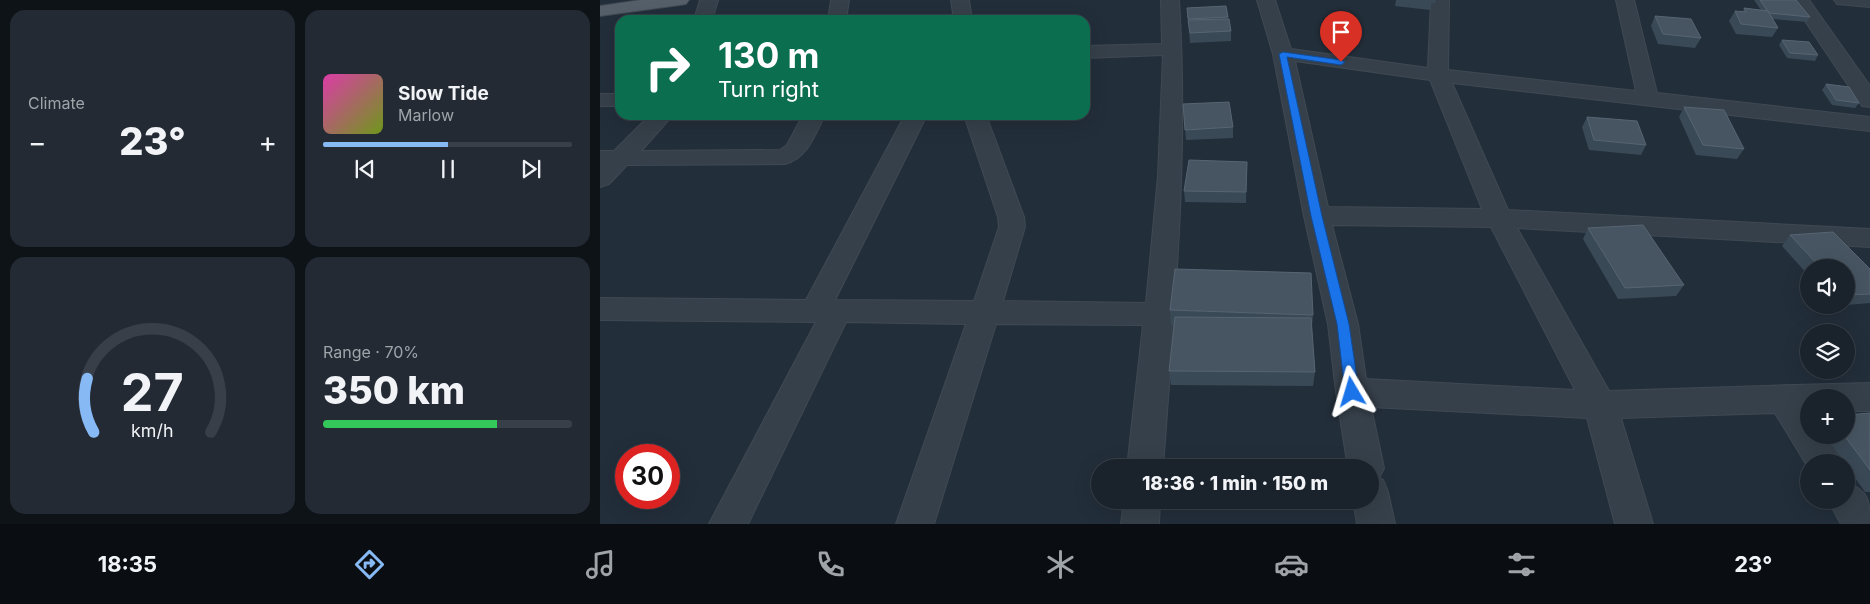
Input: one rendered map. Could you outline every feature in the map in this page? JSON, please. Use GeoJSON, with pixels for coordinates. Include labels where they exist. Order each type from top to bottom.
{"type":"FeatureCollection","features":[{"type":"Feature","properties":{"kind":"main road"},"geometry":{"type":"LineString","coordinates":[[600,3],[621,0]]}},
{"type":"Feature","properties":{"kind":"main road"},"geometry":{"type":"LineString","coordinates":[[600,11],[680,0]]}},
{"type":"Feature","properties":{"kind":"street"},"geometry":{"type":"LineString","coordinates":[[704,15],[709,0]]}},
{"type":"Feature","properties":{"kind":"street"},"geometry":{"type":"LineString","coordinates":[[838,15],[840,0]]}},
{"type":"Feature","properties":{"kind":"street"},"geometry":{"type":"LineString","coordinates":[[960,0],[962,15]]}},
{"type":"Feature","properties":{"kind":"street"},"geometry":{"type":"LineString","coordinates":[[1146,459],[1173,153],[1173,49],[1170,0]]}},
{"type":"Feature","properties":{"kind":"street"},"geometry":{"type":"LineString","coordinates":[[1266,0],[1283,54],[1316,216],[1343,324],[1352,392],[1364,459]]}},
{"type":"Feature","properties":{"kind":"street"},"geometry":{"type":"LineString","coordinates":[[1440,0],[1438,75],[1499,218],[1600,405],[1634,524]]}},
{"type":"Feature","properties":{"kind":"street"},"geometry":{"type":"LineString","coordinates":[[1625,0],[1648,99]]}},
{"type":"Feature","properties":{"kind":"street"},"geometry":{"type":"LineString","coordinates":[[1800,0],[1870,101]]}},
{"type":"Feature","properties":{"kind":"street"},"geometry":{"type":"LineString","coordinates":[[1843,0],[1870,2]]}},
{"type":"Feature","properties":{"kind":"street"},"geometry":{"type":"LineString","coordinates":[[1090,52],[1173,49]]}},
{"type":"Feature","properties":{"kind":"street"},"geometry":{"type":"LineString","coordinates":[[1283,54],[1438,75],[1870,124]]}},
{"type":"Feature","properties":{"kind":"street"},"geometry":{"type":"LineString","coordinates":[[600,100],[615,100]]}},
{"type":"Feature","properties":{"kind":"street"},"geometry":{"type":"LineString","coordinates":[[600,179],[610,158],[656,120]]}},
{"type":"Feature","properties":{"kind":"street"},"geometry":{"type":"LineString","coordinates":[[610,158],[785,157],[796,149],[811,120]]}},
{"type":"Feature","properties":{"kind":"street"},"geometry":{"type":"LineString","coordinates":[[728,524],[914,120]]}},
{"type":"Feature","properties":{"kind":"street"},"geometry":{"type":"LineString","coordinates":[[915,524],[1012,227],[976,120]]}},
{"type":"Feature","properties":{"kind":"street"},"geometry":{"type":"LineString","coordinates":[[1316,216],[1499,218],[1870,238]]}},
{"type":"Feature","properties":{"kind":"street"},"geometry":{"type":"LineString","coordinates":[[600,309],[1158,314]]}},
{"type":"Feature","properties":{"kind":"street"},"geometry":{"type":"LineString","coordinates":[[1352,392],[1600,405],[1796,398],[1820,454]]}},
{"type":"Feature","properties":{"kind":"street"},"geometry":{"type":"LineString","coordinates":[[1855,397],[1870,397]]}},
{"type":"Feature","properties":{"kind":"street"},"geometry":{"type":"LineString","coordinates":[[1140,524],[1141,509]]}},
{"type":"Feature","properties":{"kind":"street"},"geometry":{"type":"LineString","coordinates":[[1373,509],[1376,524]]}},
{"type":"Feature","properties":{"kind":"street"},"geometry":{"type":"LineString","coordinates":[[1852,509],[1862,524]]}},
{"type":"Feature","properties":{"kind":"building"},"geometry":{"type":"Polygon","coordinates":[[[1760,0],[1796,0],[1810,17],[1769,13],[1760,0]]]}},
{"type":"Feature","properties":{"kind":"building"},"geometry":{"type":"Polygon","coordinates":[[[1226,6],[1228,17],[1188,19],[1187,8],[1226,6]]]}},
{"type":"Feature","properties":{"kind":"building"},"geometry":{"type":"Polygon","coordinates":[[[1744,8],[1768,11],[1778,28],[1741,24],[1735,11],[1746,12],[1744,8]]]}},
{"type":"Feature","properties":{"kind":"building"},"geometry":{"type":"Polygon","coordinates":[[[1655,16],[1691,19],[1701,38],[1663,34],[1655,16]]]}},
{"type":"Feature","properties":{"kind":"building"},"geometry":{"type":"Polygon","coordinates":[[[1229,19],[1231,31],[1190,33],[1188,20],[1229,19]]]}},
{"type":"Feature","properties":{"kind":"building"},"geometry":{"type":"Polygon","coordinates":[[[1782,40],[1809,42],[1818,55],[1790,53],[1782,40]]]}},
{"type":"Feature","properties":{"kind":"building"},"geometry":{"type":"Polygon","coordinates":[[[1826,84],[1849,87],[1859,103],[1836,100],[1826,84]]]}},
{"type":"Feature","properties":{"kind":"building"},"geometry":{"type":"Polygon","coordinates":[[[1229,102],[1233,127],[1185,130],[1183,104],[1229,102]]]}},
{"type":"Feature","properties":{"kind":"building"},"geometry":{"type":"Polygon","coordinates":[[[1684,107],[1724,110],[1744,149],[1703,145],[1684,107]]]}},
{"type":"Feature","properties":{"kind":"building"},"geometry":{"type":"Polygon","coordinates":[[[1587,117],[1637,121],[1646,145],[1594,140],[1587,117]]]}},
{"type":"Feature","properties":{"kind":"building"},"geometry":{"type":"Polygon","coordinates":[[[1189,160],[1247,162],[1246,192],[1184,191],[1189,160]]]}},
{"type":"Feature","properties":{"kind":"building"},"geometry":{"type":"Polygon","coordinates":[[[1643,225],[1684,285],[1625,288],[1588,228],[1643,225]]]}},
{"type":"Feature","properties":{"kind":"building"},"geometry":{"type":"Polygon","coordinates":[[[1833,232],[1870,269],[1870,294],[1855,295],[1855,259],[1813,259],[1790,235],[1833,232]]]}},
{"type":"Feature","properties":{"kind":"building"},"geometry":{"type":"Polygon","coordinates":[[[1175,269],[1311,273],[1313,315],[1170,310],[1175,269]]]}},
{"type":"Feature","properties":{"kind":"building"},"geometry":{"type":"Polygon","coordinates":[[[1175,317],[1311,318],[1315,372],[1169,371],[1175,317]]]}},
{"type":"Feature","properties":{"kind":"building"},"geometry":{"type":"Polygon","coordinates":[[[1870,413],[1870,470],[1851,444],[1855,444],[1855,414],[1870,413]]]}},
{"type":"Feature","properties":{"kind":"route"},"geometry":{"type":"LineString","coordinates":[[1341,62],[1283,54],[1316,216],[1343,324],[1352,392]]}}]}
